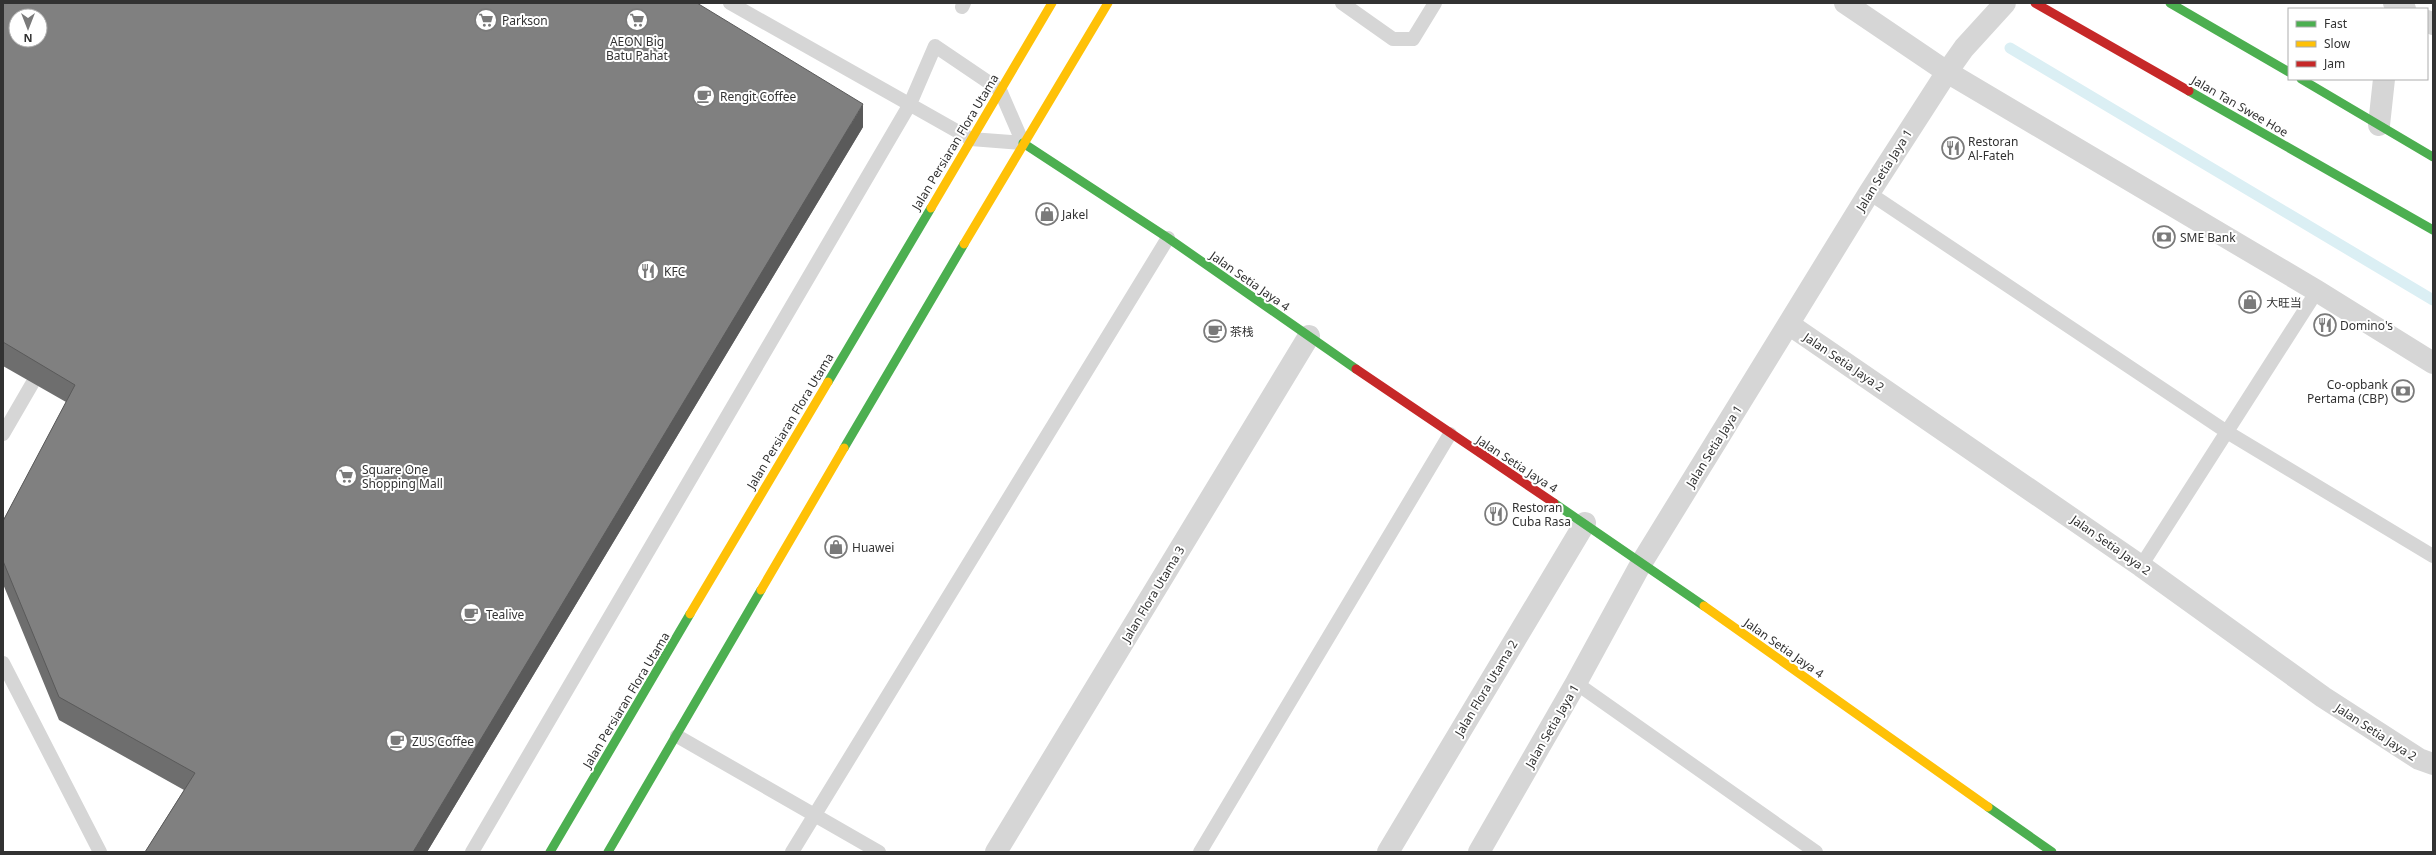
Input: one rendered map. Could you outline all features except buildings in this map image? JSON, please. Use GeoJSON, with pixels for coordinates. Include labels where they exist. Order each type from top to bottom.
{"type":"FeatureCollection","features":[{"type":"Feature","properties":{"kind":"street","name":"Jalan Persiaran Flora Utama"},"geometry":{"type":"LineString","coordinates":[[550,852],[1052,3]]}},
{"type":"Feature","properties":{"kind":"street"},"geometry":{"type":"LineString","coordinates":[[608,852],[1023,143],[1108,3]]}},
{"type":"Feature","properties":{"kind":"street"},"geometry":{"type":"LineString","coordinates":[[1845,3],[1947,72],[2317,291],[2433,363]]}},
{"type":"Feature","properties":{"kind":"street","name":"Jalan Tan Swee Hoe"},"geometry":{"type":"LineString","coordinates":[[2035,3],[2433,230]]}},
{"type":"Feature","properties":{"kind":"street"},"geometry":{"type":"LineString","coordinates":[[2170,3],[2288,71]]}},
{"type":"Feature","properties":{"kind":"street"},"geometry":{"type":"LineString","coordinates":[[2394,3],[2403,8]]}},
{"type":"Feature","properties":{"kind":"street","name":"Jalan Setia Jaya 1"},"geometry":{"type":"LineString","coordinates":[[1479,852],[1576,683],[1642,562],[1790,325],[1869,193],[1947,72],[1964,48],[2000,8]]}},
{"type":"Feature","properties":{"kind":"street"},"geometry":{"type":"LineString","coordinates":[[2303,80],[2433,157]]}},
{"type":"Feature","properties":{"kind":"street"},"geometry":{"type":"LineString","coordinates":[[2379,125],[2384,80]]}},
{"type":"Feature","properties":{"kind":"street","name":"Jalan Setia Jaya 4"},"geometry":{"type":"LineString","coordinates":[[1023,143],[1168,238],[1450,434],[1642,562],[2052,852]]}},
{"type":"Feature","properties":{"kind":"street","name":"Jalan Setia Jaya 2"},"geometry":{"type":"LineString","coordinates":[[1790,325],[2141,566],[2323,697],[2419,759],[2433,764]]}},
{"type":"Feature","properties":{"kind":"street","name":"Jalan Flora Utama 3"},"geometry":{"type":"LineString","coordinates":[[996,852],[1309,336]]}},
{"type":"Feature","properties":{"kind":"street","name":"Jalan Flora Utama 2"},"geometry":{"type":"LineString","coordinates":[[1388,852],[1585,523]]}},
{"type":"Feature","properties":{"kind":"lane"},"geometry":{"type":"LineString","coordinates":[[472,852],[910,104],[935,46],[1000,90],[1023,143],[971,139],[910,104],[730,3]]}},
{"type":"Feature","properties":{"kind":"lane"},"geometry":{"type":"LineString","coordinates":[[1342,3],[1392,39],[1402,40],[1413,39],[1435,3]]}},
{"type":"Feature","properties":{"kind":"lane"},"geometry":{"type":"LineString","coordinates":[[1869,193],[2227,432],[2433,556]]}},
{"type":"Feature","properties":{"kind":"lane"},"geometry":{"type":"LineString","coordinates":[[792,852],[1168,238]]}},
{"type":"Feature","properties":{"kind":"lane"},"geometry":{"type":"LineString","coordinates":[[2141,566],[2317,291]]}},
{"type":"Feature","properties":{"kind":"lane"},"geometry":{"type":"LineString","coordinates":[[3,434],[32,384]]}},
{"type":"Feature","properties":{"kind":"lane"},"geometry":{"type":"LineString","coordinates":[[1200,852],[1450,434]]}},
{"type":"Feature","properties":{"kind":"lane"},"geometry":{"type":"LineString","coordinates":[[3,663],[100,852]]}},
{"type":"Feature","properties":{"kind":"lane"},"geometry":{"type":"LineString","coordinates":[[1576,683],[1816,852]]}},
{"type":"Feature","properties":{"kind":"lane"},"geometry":{"type":"LineString","coordinates":[[677,736],[815,813],[879,852]]}},
{"type":"Feature","properties":{"kind":"waterway"},"geometry":{"type":"LineString","coordinates":[[2010,48],[2433,300]]}},
{"type":"Feature","properties":{"kind":"traffic: fast"},"geometry":{"type":"LineString","coordinates":[[2170,3],[2288,71]]}},
{"type":"Feature","properties":{"kind":"traffic: fast"},"geometry":{"type":"LineString","coordinates":[[2303,80],[2433,157]]}},
{"type":"Feature","properties":{"kind":"traffic: fast"},"geometry":{"type":"LineString","coordinates":[[2189,91],[2433,230]]}},
{"type":"Feature","properties":{"kind":"traffic: fast"},"geometry":{"type":"LineString","coordinates":[[1023,143],[1168,238],[1356,369]]}},
{"type":"Feature","properties":{"kind":"traffic: fast"},"geometry":{"type":"LineString","coordinates":[[828,382],[931,208]]}},
{"type":"Feature","properties":{"kind":"traffic: fast"},"geometry":{"type":"LineString","coordinates":[[844,448],[964,244]]}},
{"type":"Feature","properties":{"kind":"traffic: fast"},"geometry":{"type":"LineString","coordinates":[[1554,503],[1704,606]]}},
{"type":"Feature","properties":{"kind":"traffic: fast"},"geometry":{"type":"LineString","coordinates":[[608,852],[761,590]]}},
{"type":"Feature","properties":{"kind":"traffic: fast"},"geometry":{"type":"LineString","coordinates":[[550,852],[690,614]]}},
{"type":"Feature","properties":{"kind":"traffic: fast"},"geometry":{"type":"LineString","coordinates":[[1988,807],[2052,852]]}},
{"type":"Feature","properties":{"kind":"traffic: slow"},"geometry":{"type":"LineString","coordinates":[[931,208],[1052,3]]}},
{"type":"Feature","properties":{"kind":"traffic: slow"},"geometry":{"type":"LineString","coordinates":[[964,244],[1108,3]]}},
{"type":"Feature","properties":{"kind":"traffic: slow"},"geometry":{"type":"LineString","coordinates":[[690,614],[828,382]]}},
{"type":"Feature","properties":{"kind":"traffic: slow"},"geometry":{"type":"LineString","coordinates":[[761,590],[844,448]]}},
{"type":"Feature","properties":{"kind":"traffic: slow"},"geometry":{"type":"LineString","coordinates":[[1704,606],[1988,807]]}},
{"type":"Feature","properties":{"kind":"traffic: jam"},"geometry":{"type":"LineString","coordinates":[[2035,3],[2189,91]]}},
{"type":"Feature","properties":{"kind":"traffic: jam"},"geometry":{"type":"LineString","coordinates":[[1356,369],[1554,503]]}},
{"type":"Feature","properties":{"kind":"place","name":"Parkson"},"geometry":{"type":"Point","coordinates":[486,20]}},
{"type":"Feature","properties":{"kind":"place","name":"AEON Big Batu Pahat"},"geometry":{"type":"Point","coordinates":[637,20]}},
{"type":"Feature","properties":{"kind":"place","name":"Rengit Coffee"},"geometry":{"type":"Point","coordinates":[704,96]}},
{"type":"Feature","properties":{"kind":"place","name":"Restoran Al-Fateh"},"geometry":{"type":"Point","coordinates":[1953,148]}},
{"type":"Feature","properties":{"kind":"place","name":"Jakel"},"geometry":{"type":"Point","coordinates":[1047,214]}},
{"type":"Feature","properties":{"kind":"place","name":"SME Bank"},"geometry":{"type":"Point","coordinates":[2164,237]}},
{"type":"Feature","properties":{"kind":"place","name":"KFC"},"geometry":{"type":"Point","coordinates":[648,271]}},
{"type":"Feature","properties":{"kind":"place","name":"大旺当"},"geometry":{"type":"Point","coordinates":[2250,302]}},
{"type":"Feature","properties":{"kind":"place","name":"Domino's"},"geometry":{"type":"Point","coordinates":[2325,325]}},
{"type":"Feature","properties":{"kind":"place","name":"茶栈"},"geometry":{"type":"Point","coordinates":[1215,331]}},
{"type":"Feature","properties":{"kind":"place","name":"Co-opbank Pertama (CBP)"},"geometry":{"type":"Point","coordinates":[2403,391]}},
{"type":"Feature","properties":{"kind":"place","name":"Square One Shopping Mall"},"geometry":{"type":"Point","coordinates":[346,476]}},
{"type":"Feature","properties":{"kind":"place","name":"Restoran Cuba Rasa"},"geometry":{"type":"Point","coordinates":[1496,514]}},
{"type":"Feature","properties":{"kind":"place","name":"Huawei"},"geometry":{"type":"Point","coordinates":[836,547]}},
{"type":"Feature","properties":{"kind":"place","name":"Tealive"},"geometry":{"type":"Point","coordinates":[471,614]}},
{"type":"Feature","properties":{"kind":"place","name":"ZUS Coffee"},"geometry":{"type":"Point","coordinates":[397,741]}}]}
